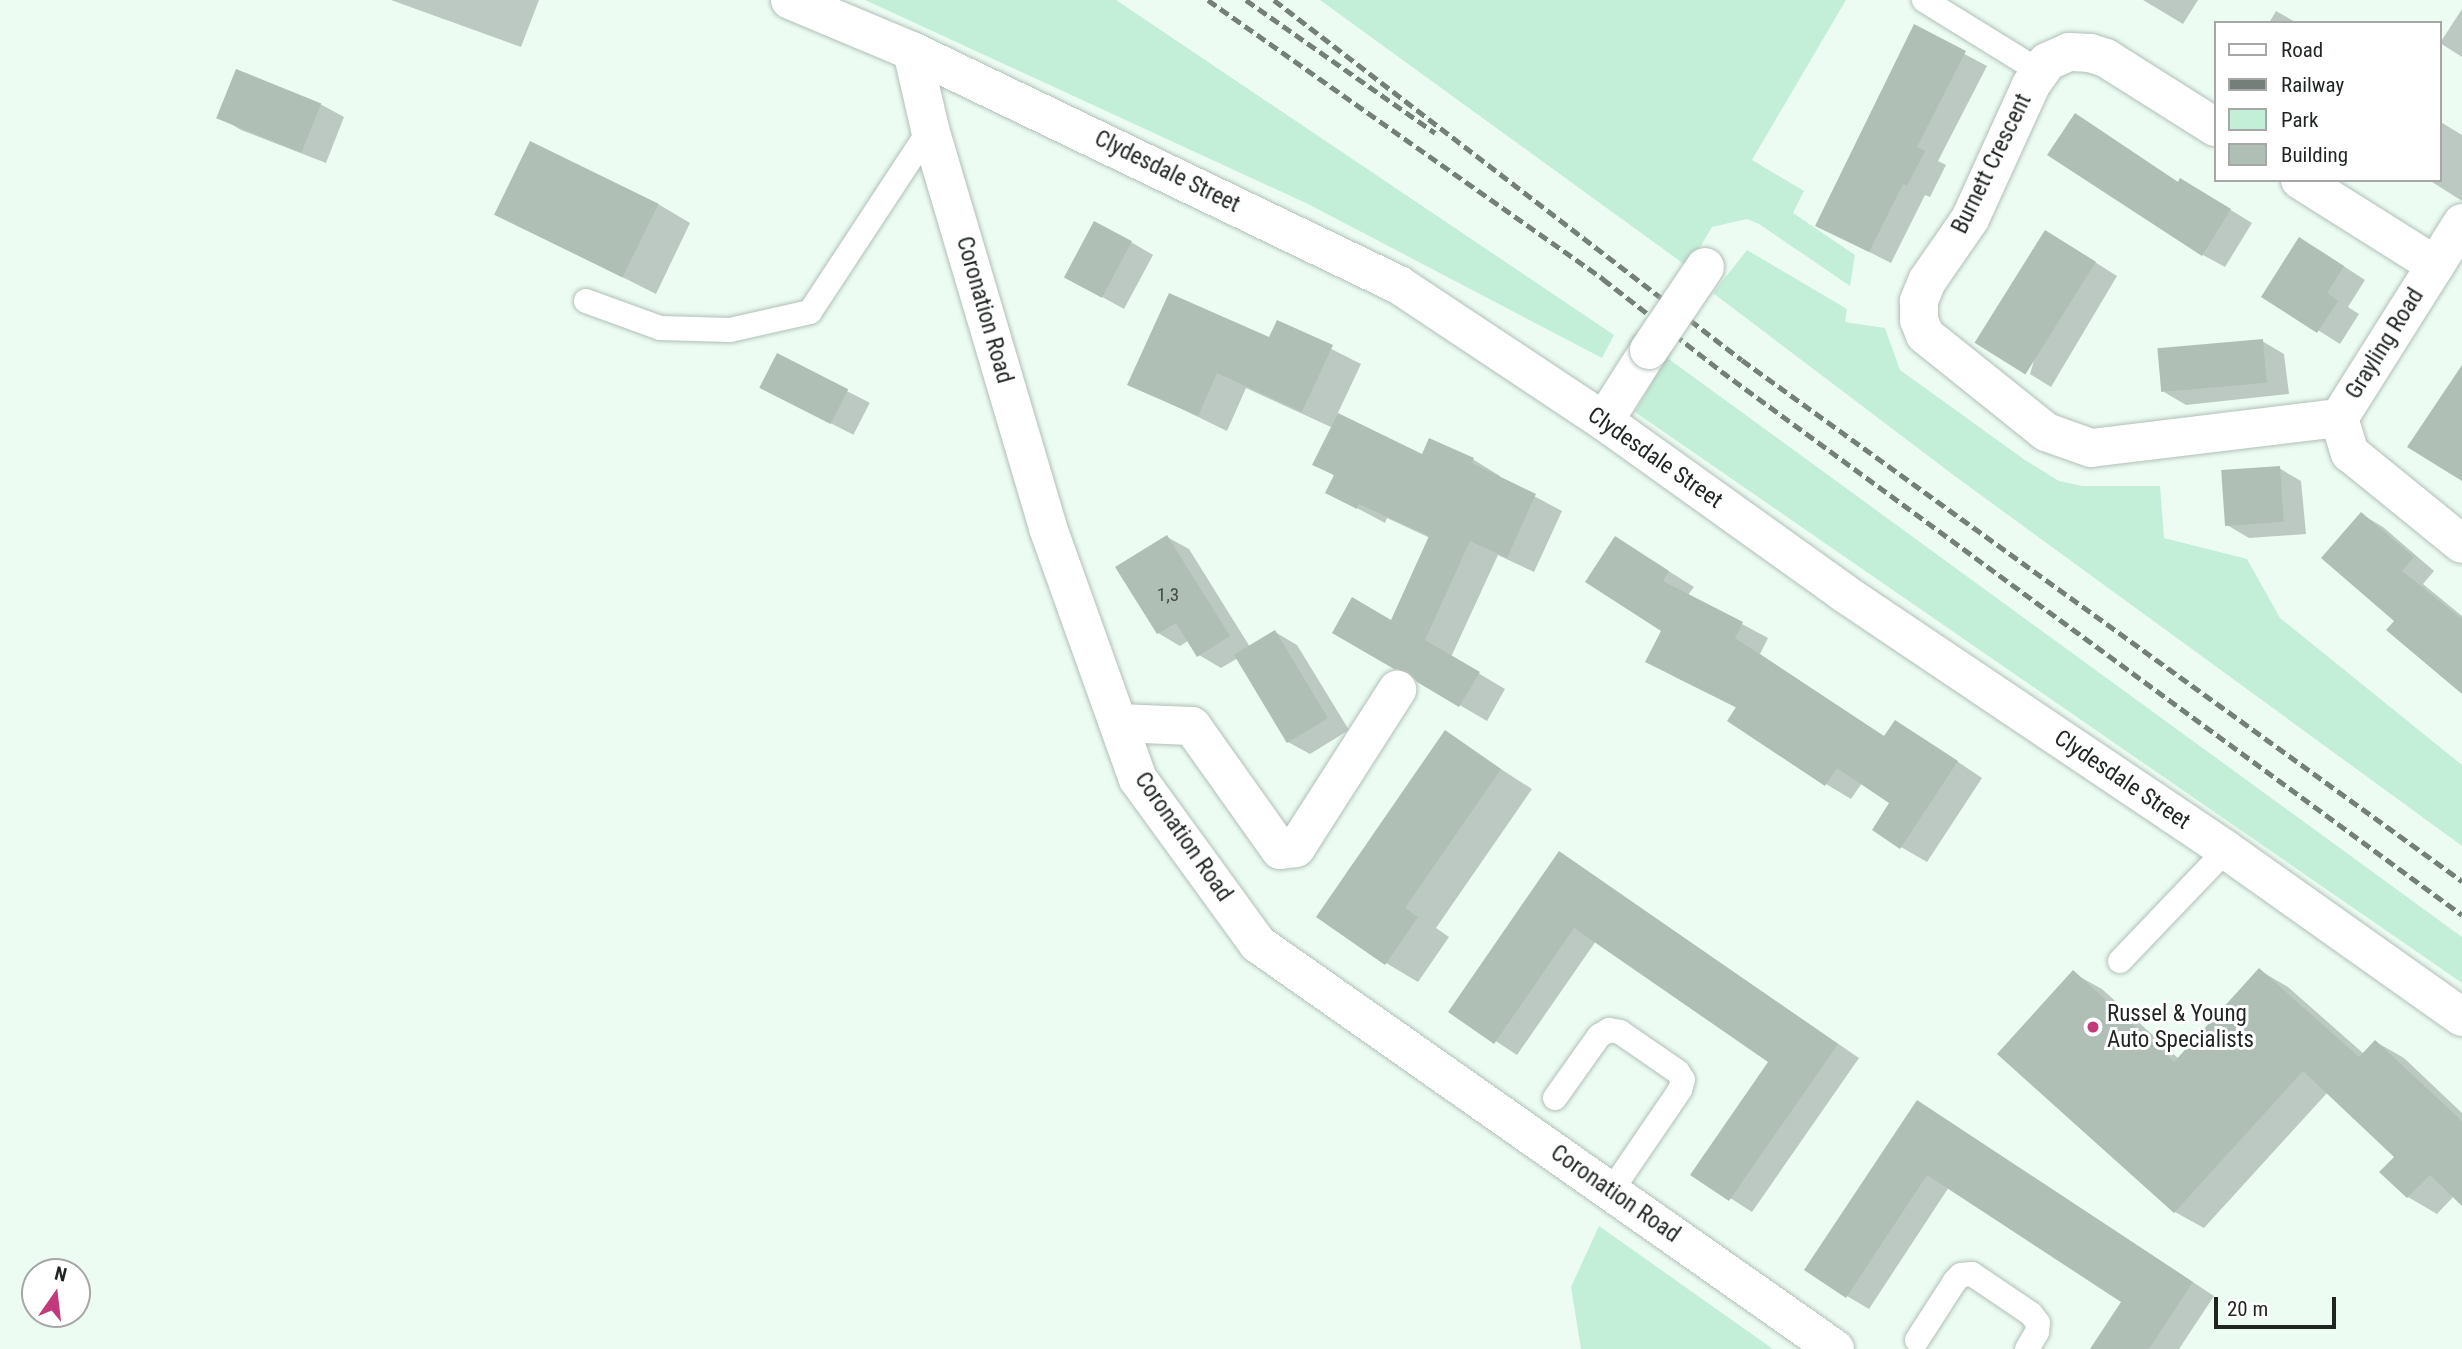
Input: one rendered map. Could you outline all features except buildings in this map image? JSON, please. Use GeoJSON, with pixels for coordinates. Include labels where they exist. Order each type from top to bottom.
{"type":"FeatureCollection","features":[{"type":"Feature","properties":{"kind":"street","name":"Clydesdale Street"},"geometry":{"type":"LineString","coordinates":[[790,0],[912,51],[1399,285],[1604,421],[1844,593],[2226,850],[2462,1017]]}},
{"type":"Feature","properties":{"kind":"street","name":"Coronation Road"},"geometry":{"type":"LineString","coordinates":[[912,51],[930,128],[1048,528],[1138,779],[1258,944],[1835,1349]]}},
{"type":"Feature","properties":{"kind":"street","name":"Burnett Crescent"},"geometry":{"type":"LineString","coordinates":[[2214,126],[2106,58],[2090,53],[2069,52],[2047,62],[2039,71],[1970,219],[1927,281],[1919,301],[1919,320],[1925,335],[2046,432],[2091,448],[2339,418]]}},
{"type":"Feature","properties":{"kind":"street"},"geometry":{"type":"LineString","coordinates":[[2303,182],[2435,265]]}},
{"type":"Feature","properties":{"kind":"street","name":"Grayling Road"},"geometry":{"type":"LineString","coordinates":[[2462,223],[2339,418],[2350,453],[2462,544]]}},
{"type":"Feature","properties":{"kind":"street"},"geometry":{"type":"LineString","coordinates":[[1604,421],[1705,267]]}},
{"type":"Feature","properties":{"kind":"street"},"geometry":{"type":"LineString","coordinates":[[1118,723],[1192,726],[1280,850],[1296,848],[1397,690]]}},
{"type":"Feature","properties":{"kind":"lane"},"geometry":{"type":"LineString","coordinates":[[1924,0],[2039,71]]}},
{"type":"Feature","properties":{"kind":"lane"},"geometry":{"type":"LineString","coordinates":[[586,301],[660,328],[730,330],[810,313],[930,128]]}},
{"type":"Feature","properties":{"kind":"lane"},"geometry":{"type":"LineString","coordinates":[[2120,961],[2226,850]]}},
{"type":"Feature","properties":{"kind":"lane"},"geometry":{"type":"LineString","coordinates":[[1555,1098],[1599,1036],[1609,1030],[1620,1031],[1678,1072],[1683,1080],[1680,1090],[1611,1191]]}},
{"type":"Feature","properties":{"kind":"lane"},"geometry":{"type":"LineString","coordinates":[[1917,1340],[1955,1281],[1961,1275],[1972,1274],[2031,1314],[2038,1322],[2037,1332],[2027,1349]]}},
{"type":"Feature","properties":{"kind":"green space"},"geometry":{"type":"Polygon","coordinates":[[[865,0],[1116,0],[1614,335],[1602,358],[1308,204],[865,0]]]}},
{"type":"Feature","properties":{"kind":"green space"},"geometry":{"type":"Polygon","coordinates":[[[1320,0],[1846,0],[1752,160],[1804,191],[1793,213],[1855,255],[1850,286],[1759,224],[1747,219],[1712,227],[1688,267],[1320,0]]]}},
{"type":"Feature","properties":{"kind":"green space"},"geometry":{"type":"Polygon","coordinates":[[[1747,250],[1847,309],[1845,322],[1885,328],[1900,370],[2025,460],[2059,481],[2083,486],[2160,486],[2164,538],[2247,559],[2280,618],[2462,765],[2462,846],[1956,477],[1713,293],[1747,250]]]}},
{"type":"Feature","properties":{"kind":"green space"},"geometry":{"type":"Polygon","coordinates":[[[1666,357],[2462,937],[2462,983],[1635,412],[1666,357]]]}},
{"type":"Feature","properties":{"kind":"green space"},"geometry":{"type":"Polygon","coordinates":[[[1599,1226],[1773,1349],[1581,1349],[1571,1287],[1599,1226]]]}},
{"type":"Feature","properties":{"kind":"railway"},"geometry":{"type":"LineString","coordinates":[[1208,0],[1603,279],[1721,371],[2462,915]]}},
{"type":"Feature","properties":{"kind":"railway"},"geometry":{"type":"LineString","coordinates":[[1246,0],[1435,133]]}},
{"type":"Feature","properties":{"kind":"railway"},"geometry":{"type":"LineString","coordinates":[[1274,0],[1742,360],[2462,881]]}},
{"type":"Feature","properties":{"kind":"place","name":"Russel & Young Auto Specialists"},"geometry":{"type":"Point","coordinates":[2093,1027]}}]}
